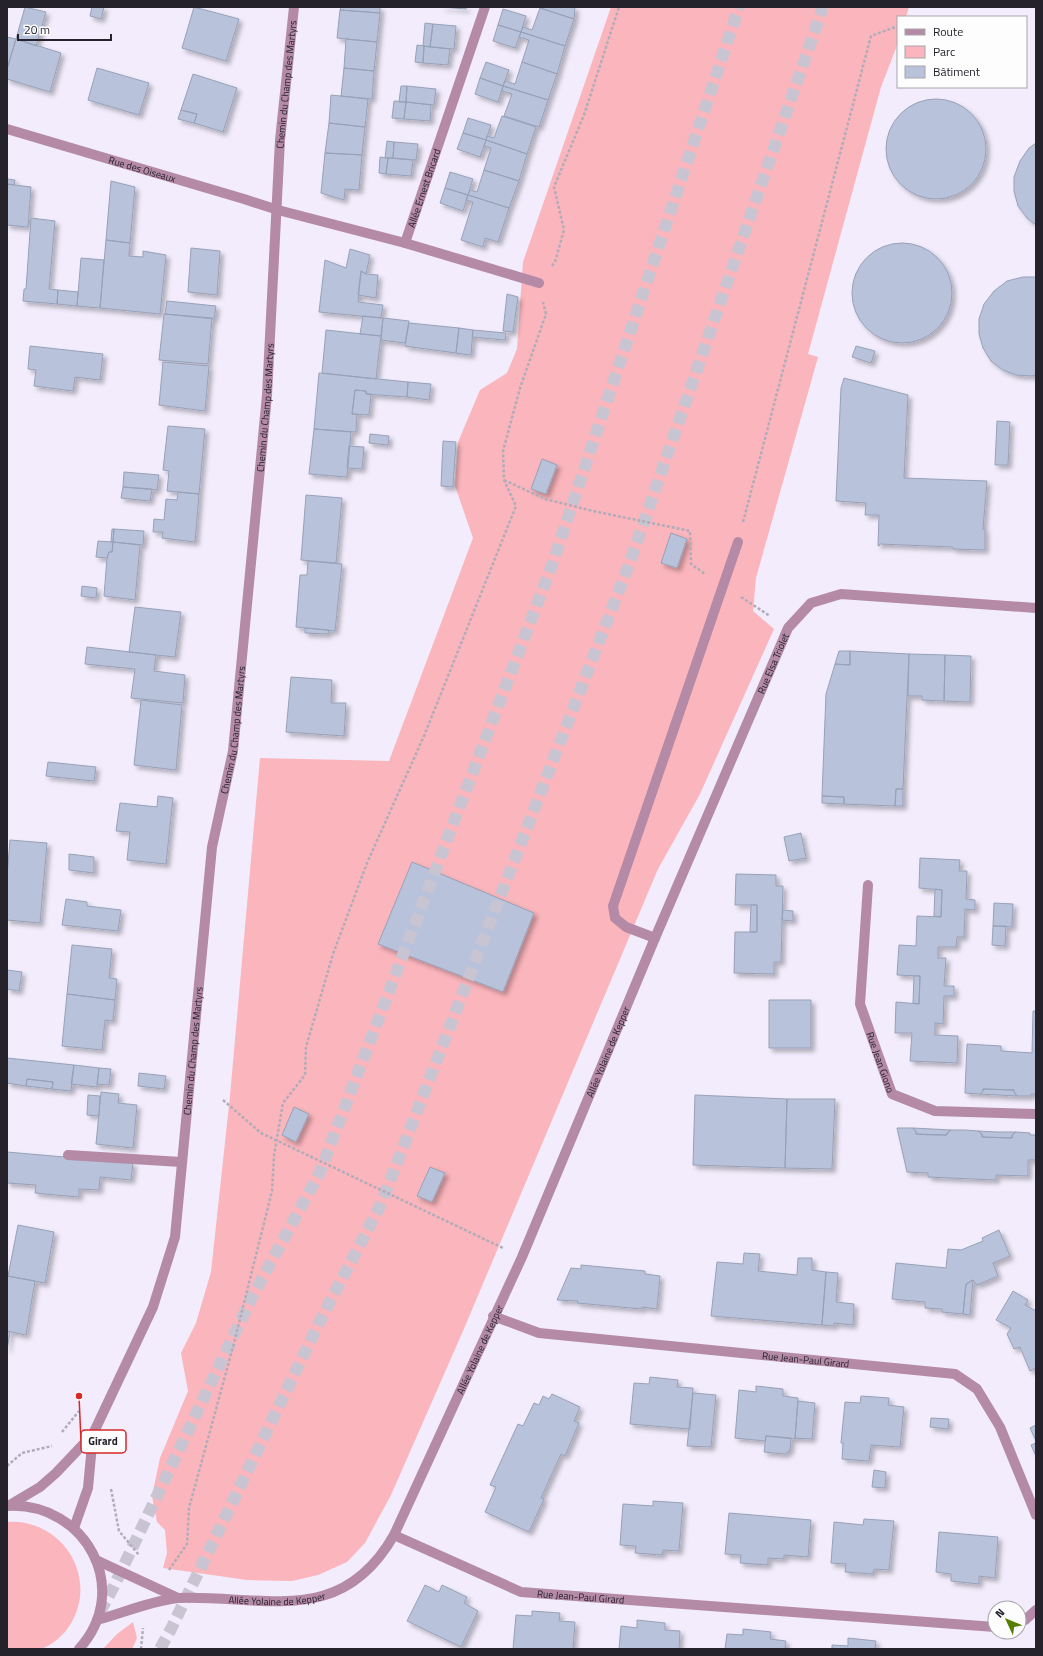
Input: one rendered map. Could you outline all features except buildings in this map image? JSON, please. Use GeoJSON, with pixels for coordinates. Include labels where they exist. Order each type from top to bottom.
{"type":"FeatureCollection","features":[{"type":"Feature","properties":{"kind":"street","name":"Chemin du Champ des Martyrs"},"geometry":{"type":"LineString","coordinates":[[7,1506],[40,1487],[56,1473],[93,1434],[153,1306],[175,1237],[212,847],[233,751],[267,395],[278,210],[280,140],[294,7]]}},
{"type":"Feature","properties":{"kind":"street","name":"Allée Ernest Bricard"},"geometry":{"type":"LineString","coordinates":[[406,243],[485,7]]}},
{"type":"Feature","properties":{"kind":"street","name":"Rue des Oiseaux"},"geometry":{"type":"LineString","coordinates":[[7,129],[278,210]]}},
{"type":"Feature","properties":{"kind":"street"},"geometry":{"type":"LineString","coordinates":[[278,210],[406,243],[539,283]]}},
{"type":"Feature","properties":{"kind":"street"},"geometry":{"type":"LineString","coordinates":[[655,938],[626,927],[615,918],[613,906],[738,542]]}},
{"type":"Feature","properties":{"kind":"street","name":"Rue Elsa Triolet"},"geometry":{"type":"LineString","coordinates":[[655,938],[788,628],[811,603],[841,594],[1036,608]]}},
{"type":"Feature","properties":{"kind":"street","name":"Rue Jean Giono"},"geometry":{"type":"LineString","coordinates":[[868,885],[860,1004],[892,1094],[935,1111],[1036,1114]]}},
{"type":"Feature","properties":{"kind":"street","name":"Allée Yolaine de Kepper"},"geometry":{"type":"LineString","coordinates":[[97,1620],[144,1605],[178,1598],[285,1602],[308,1600],[328,1594],[347,1585],[364,1574],[386,1549],[394,1535],[493,1316],[522,1257],[655,938]]}},
{"type":"Feature","properties":{"kind":"street"},"geometry":{"type":"LineString","coordinates":[[68,1155],[181,1162]]}},
{"type":"Feature","properties":{"kind":"street","name":"Rue Jean-Paul Girard"},"geometry":{"type":"LineString","coordinates":[[493,1316],[539,1333],[955,1374],[977,1389],[1000,1427],[1036,1515]]}},
{"type":"Feature","properties":{"kind":"street","name":"Chemin du Champ des Martyrs"},"geometry":{"type":"LineString","coordinates":[[74,1528],[88,1488],[93,1434]]}},
{"type":"Feature","properties":{"kind":"street"},"geometry":{"type":"LineString","coordinates":[[7,1506],[26,1506],[43,1510],[60,1517],[74,1528],[87,1543],[96,1560],[99,1570],[101,1589],[101,1599],[97,1620],[87,1639],[79,1649]]}},
{"type":"Feature","properties":{"kind":"street","name":"Rue Jean-Paul Girard"},"geometry":{"type":"LineString","coordinates":[[394,1535],[521,1592],[987,1626]]}},
{"type":"Feature","properties":{"kind":"street","name":"Allée Yolaine de Kepper"},"geometry":{"type":"LineString","coordinates":[[96,1560],[178,1598]]}},
{"type":"Feature","properties":{"kind":"street"},"geometry":{"type":"LineString","coordinates":[[1027,1618],[1036,1610]]}},
{"type":"Feature","properties":{"kind":"path"},"geometry":{"type":"LineString","coordinates":[[168,1570],[187,1544],[189,1508],[233,1347],[272,1191],[276,1140],[283,1102],[305,1075],[306,1047],[333,954],[367,863],[424,736],[516,506],[504,480],[503,451],[520,388],[546,314],[539,283],[555,262],[564,230],[554,186],[584,115],[615,15],[619,7]]}},
{"type":"Feature","properties":{"kind":"path"},"geometry":{"type":"LineString","coordinates":[[738,542],[871,36],[897,26]]}},
{"type":"Feature","properties":{"kind":"path"},"geometry":{"type":"LineString","coordinates":[[504,480],[545,499],[593,511],[690,531],[691,564],[788,628]]}},
{"type":"Feature","properties":{"kind":"path"},"geometry":{"type":"LineString","coordinates":[[223,1100],[261,1133],[522,1257]]}},
{"type":"Feature","properties":{"kind":"path"},"geometry":{"type":"LineString","coordinates":[[62,1433],[80,1408]]}},
{"type":"Feature","properties":{"kind":"path"},"geometry":{"type":"LineString","coordinates":[[7,1466],[22,1453],[52,1446]]}},
{"type":"Feature","properties":{"kind":"path"},"geometry":{"type":"LineString","coordinates":[[110,1486],[119,1532],[142,1559]]}},
{"type":"Feature","properties":{"kind":"path"},"geometry":{"type":"LineString","coordinates":[[141,1649],[144,1623]]}},
{"type":"Feature","properties":{"kind":"green space"},"geometry":{"type":"Polygon","coordinates":[[[611,7],[909,7],[906,16],[897,16],[897,46],[881,87],[808,354],[818,357],[756,578],[753,611],[774,629],[700,794],[658,869],[463,1331],[391,1495],[365,1543],[347,1562],[318,1575],[292,1581],[247,1580],[163,1568],[167,1553],[165,1530],[157,1522],[152,1496],[160,1458],[188,1391],[181,1353],[196,1323],[211,1272],[230,1096],[260,758],[389,761],[473,538],[455,486],[458,442],[480,390],[507,373],[517,349],[523,262],[611,7]]]}},
{"type":"Feature","properties":{"kind":"green space"},"geometry":{"type":"Polygon","coordinates":[[[7,1522],[28,1524],[46,1531],[61,1543],[72,1558],[79,1575],[80,1594],[76,1614],[65,1632],[58,1639],[40,1649],[7,1649],[7,1522]]]}},
{"type":"Feature","properties":{"kind":"green space"},"geometry":{"type":"Polygon","coordinates":[[[133,1622],[137,1638],[132,1649],[103,1649],[117,1634],[133,1622]]]}},
{"type":"Feature","properties":{"kind":"tunnel"},"geometry":{"type":"LineString","coordinates":[[100,1612],[114,1586],[252,1297],[320,1172],[552,565],[739,7]]}},
{"type":"Feature","properties":{"kind":"tunnel"},"geometry":{"type":"LineString","coordinates":[[160,1649],[321,1319],[381,1204],[630,562],[823,7]]}},
{"type":"Feature","properties":{"kind":"place","name":"Girard"},"geometry":{"type":"Point","coordinates":[79,1396]}}]}
